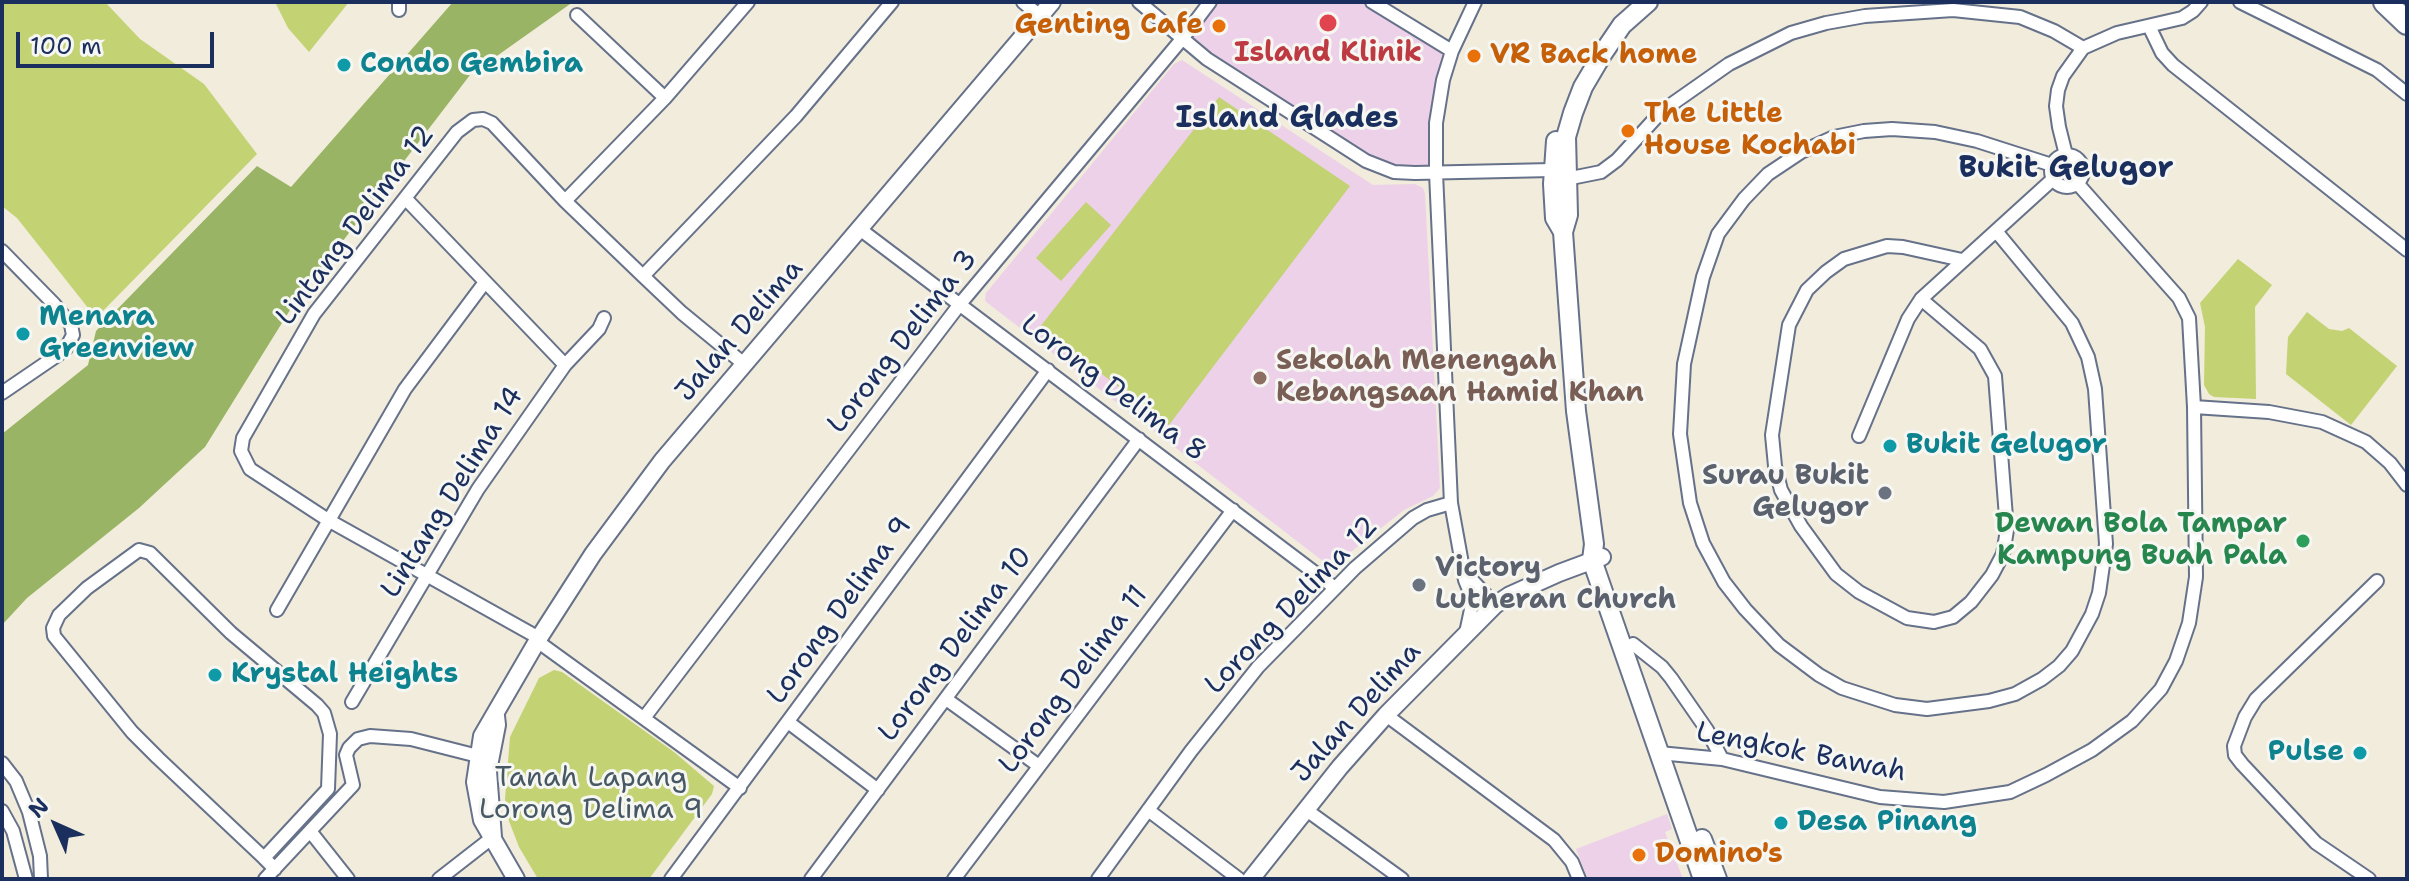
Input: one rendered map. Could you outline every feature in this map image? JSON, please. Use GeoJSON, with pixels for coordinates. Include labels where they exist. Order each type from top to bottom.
{"type":"FeatureCollection","features":[{"type":"Feature","properties":{"kind":"highway"},"geometry":{"type":"LineString","coordinates":[[2385,2],[2407,23]]}},
{"type":"Feature","properties":{"kind":"main road"},"geometry":{"type":"LineString","coordinates":[[1635,2],[1594,47],[1572,87],[1558,125],[1559,174],[1568,215],[1563,232],[1576,411],[1596,554],[1665,753],[1717,879]]}},
{"type":"Feature","properties":{"kind":"main road"},"geometry":{"type":"LineString","coordinates":[[1559,174],[1566,137],[1583,87],[1622,25],[1648,2]]}},
{"type":"Feature","properties":{"kind":"main road"},"geometry":{"type":"LineString","coordinates":[[1596,554],[1633,644],[1703,879]]}},
{"type":"Feature","properties":{"kind":"street"},"geometry":{"type":"LineString","coordinates":[[744,364],[682,313],[565,201],[665,98],[748,2]]}},
{"type":"Feature","properties":{"kind":"street"},"geometry":{"type":"LineString","coordinates":[[643,276],[796,116],[892,2]]}},
{"type":"Feature","properties":{"kind":"street"},"geometry":{"type":"LineString","coordinates":[[1023,2],[1040,16]]}},
{"type":"Feature","properties":{"kind":"street","name":"Jalan Delima"},"geometry":{"type":"LineString","coordinates":[[516,879],[482,820],[476,799],[478,756],[489,722],[496,715],[538,639],[593,554],[646,483],[1052,2]]}},
{"type":"Feature","properties":{"kind":"street"},"geometry":{"type":"LineString","coordinates":[[1139,2],[1207,59],[1366,161],[1394,172],[1601,172],[1617,160],[1662,111],[1729,64],[1780,38],[1826,23],[1865,16],[1953,10],[2020,17],[2054,31],[2083,48]]}},
{"type":"Feature","properties":{"kind":"street","name":"Lorong Delima 3"},"geometry":{"type":"LineString","coordinates":[[644,718],[960,304],[1210,2]]}},
{"type":"Feature","properties":{"kind":"street"},"geometry":{"type":"LineString","coordinates":[[1372,2],[1452,51]]}},
{"type":"Feature","properties":{"kind":"street"},"geometry":{"type":"LineString","coordinates":[[1466,633],[1473,600],[1451,503],[1436,123],[1443,80],[1452,51],[1475,2]]}},
{"type":"Feature","properties":{"kind":"street"},"geometry":{"type":"LineString","coordinates":[[2066,155],[2059,127],[2058,90],[2072,60],[2083,48],[2117,33],[2182,18],[2201,2]]}},
{"type":"Feature","properties":{"kind":"street"},"geometry":{"type":"LineString","coordinates":[[2240,2],[2377,70],[2407,94]]}},
{"type":"Feature","properties":{"kind":"street"},"geometry":{"type":"LineString","coordinates":[[577,15],[665,98]]}},
{"type":"Feature","properties":{"kind":"street"},"geometry":{"type":"LineString","coordinates":[[2149,26],[2162,53],[2173,65],[2407,250]]}},
{"type":"Feature","properties":{"kind":"street","name":"Lintang Delima 12"},"geometry":{"type":"LineString","coordinates":[[328,520],[262,479],[250,469],[241,451],[243,438],[304,328],[457,132],[473,120],[483,119],[492,123],[565,201]]}},
{"type":"Feature","properties":{"kind":"street"},"geometry":{"type":"LineString","coordinates":[[1996,231],[2072,323],[2088,357],[2095,389],[2106,544],[2099,593],[2092,614],[2072,651],[2059,666],[2029,686],[2002,697],[1955,706],[1927,709],[1895,705],[1842,688],[1779,645],[1724,582],[1703,543],[1690,503],[1680,434],[1684,364],[1703,277],[1718,234],[1744,199],[1768,174],[1801,152],[1834,137],[1892,129],[1935,132],[1977,141],[2052,165]]}},
{"type":"Feature","properties":{"kind":"street"},"geometry":{"type":"LineString","coordinates":[[2058,157],[2075,157],[2081,165],[2082,175],[2077,183],[2061,186],[2053,179],[2052,165],[2058,157]]}},
{"type":"Feature","properties":{"kind":"street"},"geometry":{"type":"LineString","coordinates":[[1859,436],[1908,319],[1921,299],[2053,179]]}},
{"type":"Feature","properties":{"kind":"street","name":"Lengkok Bawah"},"geometry":{"type":"LineString","coordinates":[[1665,753],[1722,759],[1880,797],[1944,802],[2010,792],[2092,750],[2132,721],[2161,689],[2176,661],[2189,623],[2196,577],[2194,407],[2189,318],[2179,298],[2077,183]]}},
{"type":"Feature","properties":{"kind":"street"},"geometry":{"type":"LineString","coordinates":[[406,199],[565,365]]}},
{"type":"Feature","properties":{"kind":"street","name":"Lorong Delima 8"},"geometry":{"type":"LineString","coordinates":[[861,230],[1335,588]]}},
{"type":"Feature","properties":{"kind":"street"},"geometry":{"type":"LineString","coordinates":[[1921,299],[1980,349],[1995,376],[2007,530],[2003,554],[1978,593],[1953,617],[1934,622],[1907,618],[1859,592],[1836,574],[1801,526],[1781,490],[1772,435],[1789,325],[1807,290],[1826,272],[1844,259],[1887,246],[1962,260]]}},
{"type":"Feature","properties":{"kind":"street"},"geometry":{"type":"LineString","coordinates":[[2,251],[54,304],[71,325],[73,335],[65,350],[2,393]]}},
{"type":"Feature","properties":{"kind":"street"},"geometry":{"type":"LineString","coordinates":[[277,610],[405,389],[485,282]]}},
{"type":"Feature","properties":{"kind":"street","name":"Lintang Delima 14"},"geometry":{"type":"LineString","coordinates":[[352,702],[478,489],[565,365],[599,329],[604,318]]}},
{"type":"Feature","properties":{"kind":"street","name":"Lorong Delima 9"},"geometry":{"type":"LineString","coordinates":[[671,879],[1048,370]]}},
{"type":"Feature","properties":{"kind":"street"},"geometry":{"type":"LineString","coordinates":[[2194,407],[2269,412],[2334,426],[2366,442],[2390,463],[2407,485]]}},
{"type":"Feature","properties":{"kind":"street","name":"Lorong Delima 10"},"geometry":{"type":"LineString","coordinates":[[811,879],[1139,439]]}},
{"type":"Feature","properties":{"kind":"street","name":"Lorong Delima 12"},"geometry":{"type":"LineString","coordinates":[[1098,879],[1237,692],[1335,588],[1413,518],[1451,503]]}},
{"type":"Feature","properties":{"kind":"street","name":"Lorong Delima 11"},"geometry":{"type":"LineString","coordinates":[[954,879],[1233,510]]}},
{"type":"Feature","properties":{"kind":"street"},"geometry":{"type":"LineString","coordinates":[[328,520],[538,639],[740,788]]}},
{"type":"Feature","properties":{"kind":"street"},"geometry":{"type":"LineString","coordinates":[[264,858],[328,789],[328,724],[317,705],[231,633],[150,553],[139,550],[87,588],[59,615],[53,628],[54,636],[132,732],[275,869]]}},
{"type":"Feature","properties":{"kind":"street","name":"Jalan Delima"},"geometry":{"type":"LineString","coordinates":[[1251,879],[1305,809],[1386,715],[1495,605],[1596,554]]}},
{"type":"Feature","properties":{"kind":"street"},"geometry":{"type":"LineString","coordinates":[[1464,570],[1495,605]]}},
{"type":"Feature","properties":{"kind":"street"},"geometry":{"type":"LineString","coordinates":[[2369,879],[2316,843],[2242,764],[2235,755],[2234,746],[2240,726],[2256,699],[2377,581]]}},
{"type":"Feature","properties":{"kind":"street"},"geometry":{"type":"LineString","coordinates":[[1633,644],[1671,678],[1707,730],[1722,759]]}},
{"type":"Feature","properties":{"kind":"street"},"geometry":{"type":"LineString","coordinates":[[946,699],[1039,766]]}},
{"type":"Feature","properties":{"kind":"street","name":"Jalan Delima"},"geometry":{"type":"LineString","coordinates":[[493,837],[488,771],[497,725],[496,715]]}},
{"type":"Feature","properties":{"kind":"street"},"geometry":{"type":"LineString","coordinates":[[1386,715],[1554,840],[1572,862],[1579,879]]}},
{"type":"Feature","properties":{"kind":"street"},"geometry":{"type":"LineString","coordinates":[[788,722],[878,790]]}},
{"type":"Feature","properties":{"kind":"street"},"geometry":{"type":"LineString","coordinates":[[265,879],[353,785],[346,755],[353,742],[370,736],[411,739],[478,756]]}},
{"type":"Feature","properties":{"kind":"street"},"geometry":{"type":"LineString","coordinates":[[2,763],[16,781],[29,812],[40,856],[41,879]]}},
{"type":"Feature","properties":{"kind":"street"},"geometry":{"type":"LineString","coordinates":[[1305,809],[1402,879]]}},
{"type":"Feature","properties":{"kind":"street"},"geometry":{"type":"LineString","coordinates":[[1148,810],[1239,879]]}},
{"type":"Feature","properties":{"kind":"street"},"geometry":{"type":"LineString","coordinates":[[2,811],[13,831],[26,879]]}},
{"type":"Feature","properties":{"kind":"street"},"geometry":{"type":"LineString","coordinates":[[310,831],[348,879]]}},
{"type":"Feature","properties":{"kind":"street"},"geometry":{"type":"LineString","coordinates":[[439,879],[493,837]]}},
{"type":"Feature","properties":{"kind":"shaded area"},"geometry":{"type":"Polygon","coordinates":[[[1210,2],[1372,2],[1452,51],[1443,80],[1436,173],[1394,172],[1182,39],[1210,2]]]}},
{"type":"Feature","properties":{"kind":"shaded area","name":"Sekolah Menengah Kebangsaan Hamid Khan"},"geometry":{"type":"Polygon","coordinates":[[[1182,60],[1373,185],[1415,184],[1423,188],[1425,194],[1440,488],[1433,496],[1404,510],[1333,566],[985,301],[986,293],[1174,64],[1182,60]]]}},
{"type":"Feature","properties":{"kind":"shaded area"},"geometry":{"type":"Polygon","coordinates":[[[1667,814],[1672,829],[1665,832],[1683,879],[1588,879],[1576,849],[1667,814]]]}},
{"type":"Feature","properties":{"kind":"green space"},"geometry":{"type":"Polygon","coordinates":[[[2,2],[105,2],[140,39],[204,84],[257,154],[96,318],[17,218],[2,206],[2,2]]]}},
{"type":"Feature","properties":{"kind":"green space"},"geometry":{"type":"Polygon","coordinates":[[[275,2],[349,2],[309,52],[288,28],[275,2]]]}},
{"type":"Feature","properties":{"kind":"green space"},"geometry":{"type":"Polygon","coordinates":[[[453,2],[573,2],[470,75],[290,310],[205,447],[139,508],[27,598],[2,625],[2,434],[88,365],[96,331],[257,166],[291,187],[453,2]]]}},
{"type":"Feature","properties":{"kind":"green space"},"geometry":{"type":"Polygon","coordinates":[[[1219,97],[1350,186],[1169,425],[1040,327],[1219,97]]]}},
{"type":"Feature","properties":{"kind":"green space"},"geometry":{"type":"Polygon","coordinates":[[[1086,202],[1111,225],[1061,281],[1036,258],[1086,202]]]}},
{"type":"Feature","properties":{"kind":"green space"},"geometry":{"type":"Polygon","coordinates":[[[2238,259],[2272,285],[2255,307],[2256,399],[2214,397],[2204,385],[2205,327],[2200,303],[2238,259]]]}},
{"type":"Feature","properties":{"kind":"green space"},"geometry":{"type":"Polygon","coordinates":[[[2307,312],[2329,329],[2342,331],[2349,328],[2397,366],[2351,425],[2286,374],[2288,337],[2307,312]]]}},
{"type":"Feature","properties":{"kind":"green space","name":"Tanah Lapang Lorong Delima 9"},"geometry":{"type":"Polygon","coordinates":[[[554,670],[562,672],[674,752],[714,786],[712,794],[649,879],[538,879],[519,847],[505,799],[510,737],[539,678],[554,670]]]}},
{"type":"Feature","properties":{"kind":"place","name":"Island Klinik"},"geometry":{"type":"Point","coordinates":[1328,23]}},
{"type":"Feature","properties":{"kind":"place","name":"Genting Cafe"},"geometry":{"type":"Point","coordinates":[1219,26]}},
{"type":"Feature","properties":{"kind":"place","name":"VR Back home"},"geometry":{"type":"Point","coordinates":[1474,56]}},
{"type":"Feature","properties":{"kind":"place","name":"Condo Gembira"},"geometry":{"type":"Point","coordinates":[344,65]}},
{"type":"Feature","properties":{"kind":"place","name":"The Little House Kochabi"},"geometry":{"type":"Point","coordinates":[1628,131]}},
{"type":"Feature","properties":{"kind":"place","name":"Menara Greenview"},"geometry":{"type":"Point","coordinates":[23,334]}},
{"type":"Feature","properties":{"kind":"place","name":"Sekolah Menengah Kebangsaan Hamid Khan"},"geometry":{"type":"Point","coordinates":[1260,378]}},
{"type":"Feature","properties":{"kind":"place","name":"Bukit Gelugor"},"geometry":{"type":"Point","coordinates":[1890,446]}},
{"type":"Feature","properties":{"kind":"place","name":"Surau Bukit Gelugor"},"geometry":{"type":"Point","coordinates":[1885,493]}},
{"type":"Feature","properties":{"kind":"place","name":"Dewan Bola Tampar Kampung Buah Pala"},"geometry":{"type":"Point","coordinates":[2303,541]}},
{"type":"Feature","properties":{"kind":"place","name":"Victory Lutheran Church"},"geometry":{"type":"Point","coordinates":[1419,585]}},
{"type":"Feature","properties":{"kind":"place","name":"Krystal Heights"},"geometry":{"type":"Point","coordinates":[215,675]}},
{"type":"Feature","properties":{"kind":"place","name":"Pulse"},"geometry":{"type":"Point","coordinates":[2360,753]}},
{"type":"Feature","properties":{"kind":"place","name":"Desa Pinang"},"geometry":{"type":"Point","coordinates":[1781,823]}},
{"type":"Feature","properties":{"kind":"place","name":"Domino's"},"geometry":{"type":"Point","coordinates":[1639,855]}},
{"type":"Feature","properties":{"kind":"district","name":"Island Glades"},"geometry":{"type":"Point","coordinates":[1287,119]}},
{"type":"Feature","properties":{"kind":"district","name":"Bukit Gelugor"},"geometry":{"type":"Point","coordinates":[2066,169]}}]}
